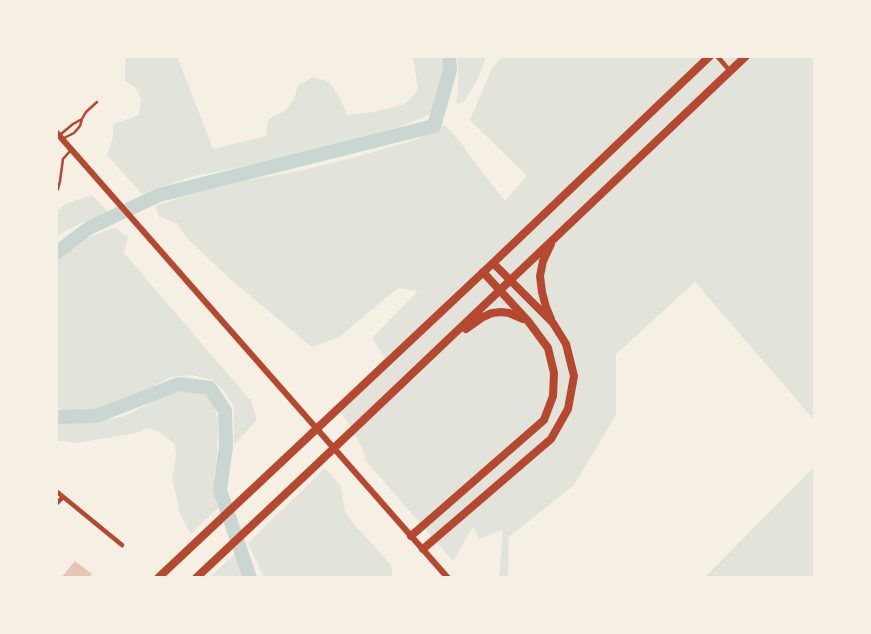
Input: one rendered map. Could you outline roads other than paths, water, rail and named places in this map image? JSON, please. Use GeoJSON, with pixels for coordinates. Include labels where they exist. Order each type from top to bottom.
{"type":"FeatureCollection","features":[{"type":"Feature","properties":{"kind":"main road"},"geometry":{"type":"LineString","coordinates":[[158,578],[710,56]]}},
{"type":"Feature","properties":{"kind":"main road"},"geometry":{"type":"LineString","coordinates":[[196,577],[746,56]]}},
{"type":"Feature","properties":{"kind":"main road"},"geometry":{"type":"LineString","coordinates":[[60,135],[448,578]]}},
{"type":"Feature","properties":{"kind":"main road"},"geometry":{"type":"LineString","coordinates":[[423,550],[551,439],[568,409],[574,376],[566,344],[546,307],[540,276],[542,261],[554,239]]}},
{"type":"Feature","properties":{"kind":"main road"},"geometry":{"type":"LineString","coordinates":[[493,263],[553,323]]}},
{"type":"Feature","properties":{"kind":"main road"},"geometry":{"type":"LineString","coordinates":[[411,536],[544,420],[553,396],[554,373],[548,348],[528,321],[483,272]]}},
{"type":"Feature","properties":{"kind":"main road"},"geometry":{"type":"LineString","coordinates":[[403,381],[422,371],[471,324],[483,317],[500,312],[509,313],[528,321]]}},
{"type":"Feature","properties":{"kind":"street"},"geometry":{"type":"LineString","coordinates":[[717,56],[730,72]]}},
{"type":"Feature","properties":{"kind":"street"},"geometry":{"type":"LineString","coordinates":[[56,491],[122,545]]}},
{"type":"Feature","properties":{"kind":"street"},"geometry":{"type":"LineString","coordinates":[[56,504],[63,497]]}},
{"type":"Feature","properties":{"kind":"lane"},"geometry":{"type":"LineString","coordinates":[[60,135],[74,133],[80,126],[86,112],[97,102]]}},
{"type":"Feature","properties":{"kind":"lane"},"geometry":{"type":"LineString","coordinates":[[60,135],[72,124],[82,119]]}},
{"type":"Feature","properties":{"kind":"lane"},"geometry":{"type":"LineString","coordinates":[[56,191],[60,181],[63,159],[72,149]]}},
{"type":"Feature","properties":{"kind":"waterway"},"geometry":{"type":"LineString","coordinates":[[56,253],[89,228],[159,195],[434,126],[450,70],[449,56]]}},
{"type":"Feature","properties":{"kind":"waterway"},"geometry":{"type":"LineString","coordinates":[[56,417],[96,416],[179,384],[210,388],[225,411],[226,447],[220,490],[250,578]]}}]}
